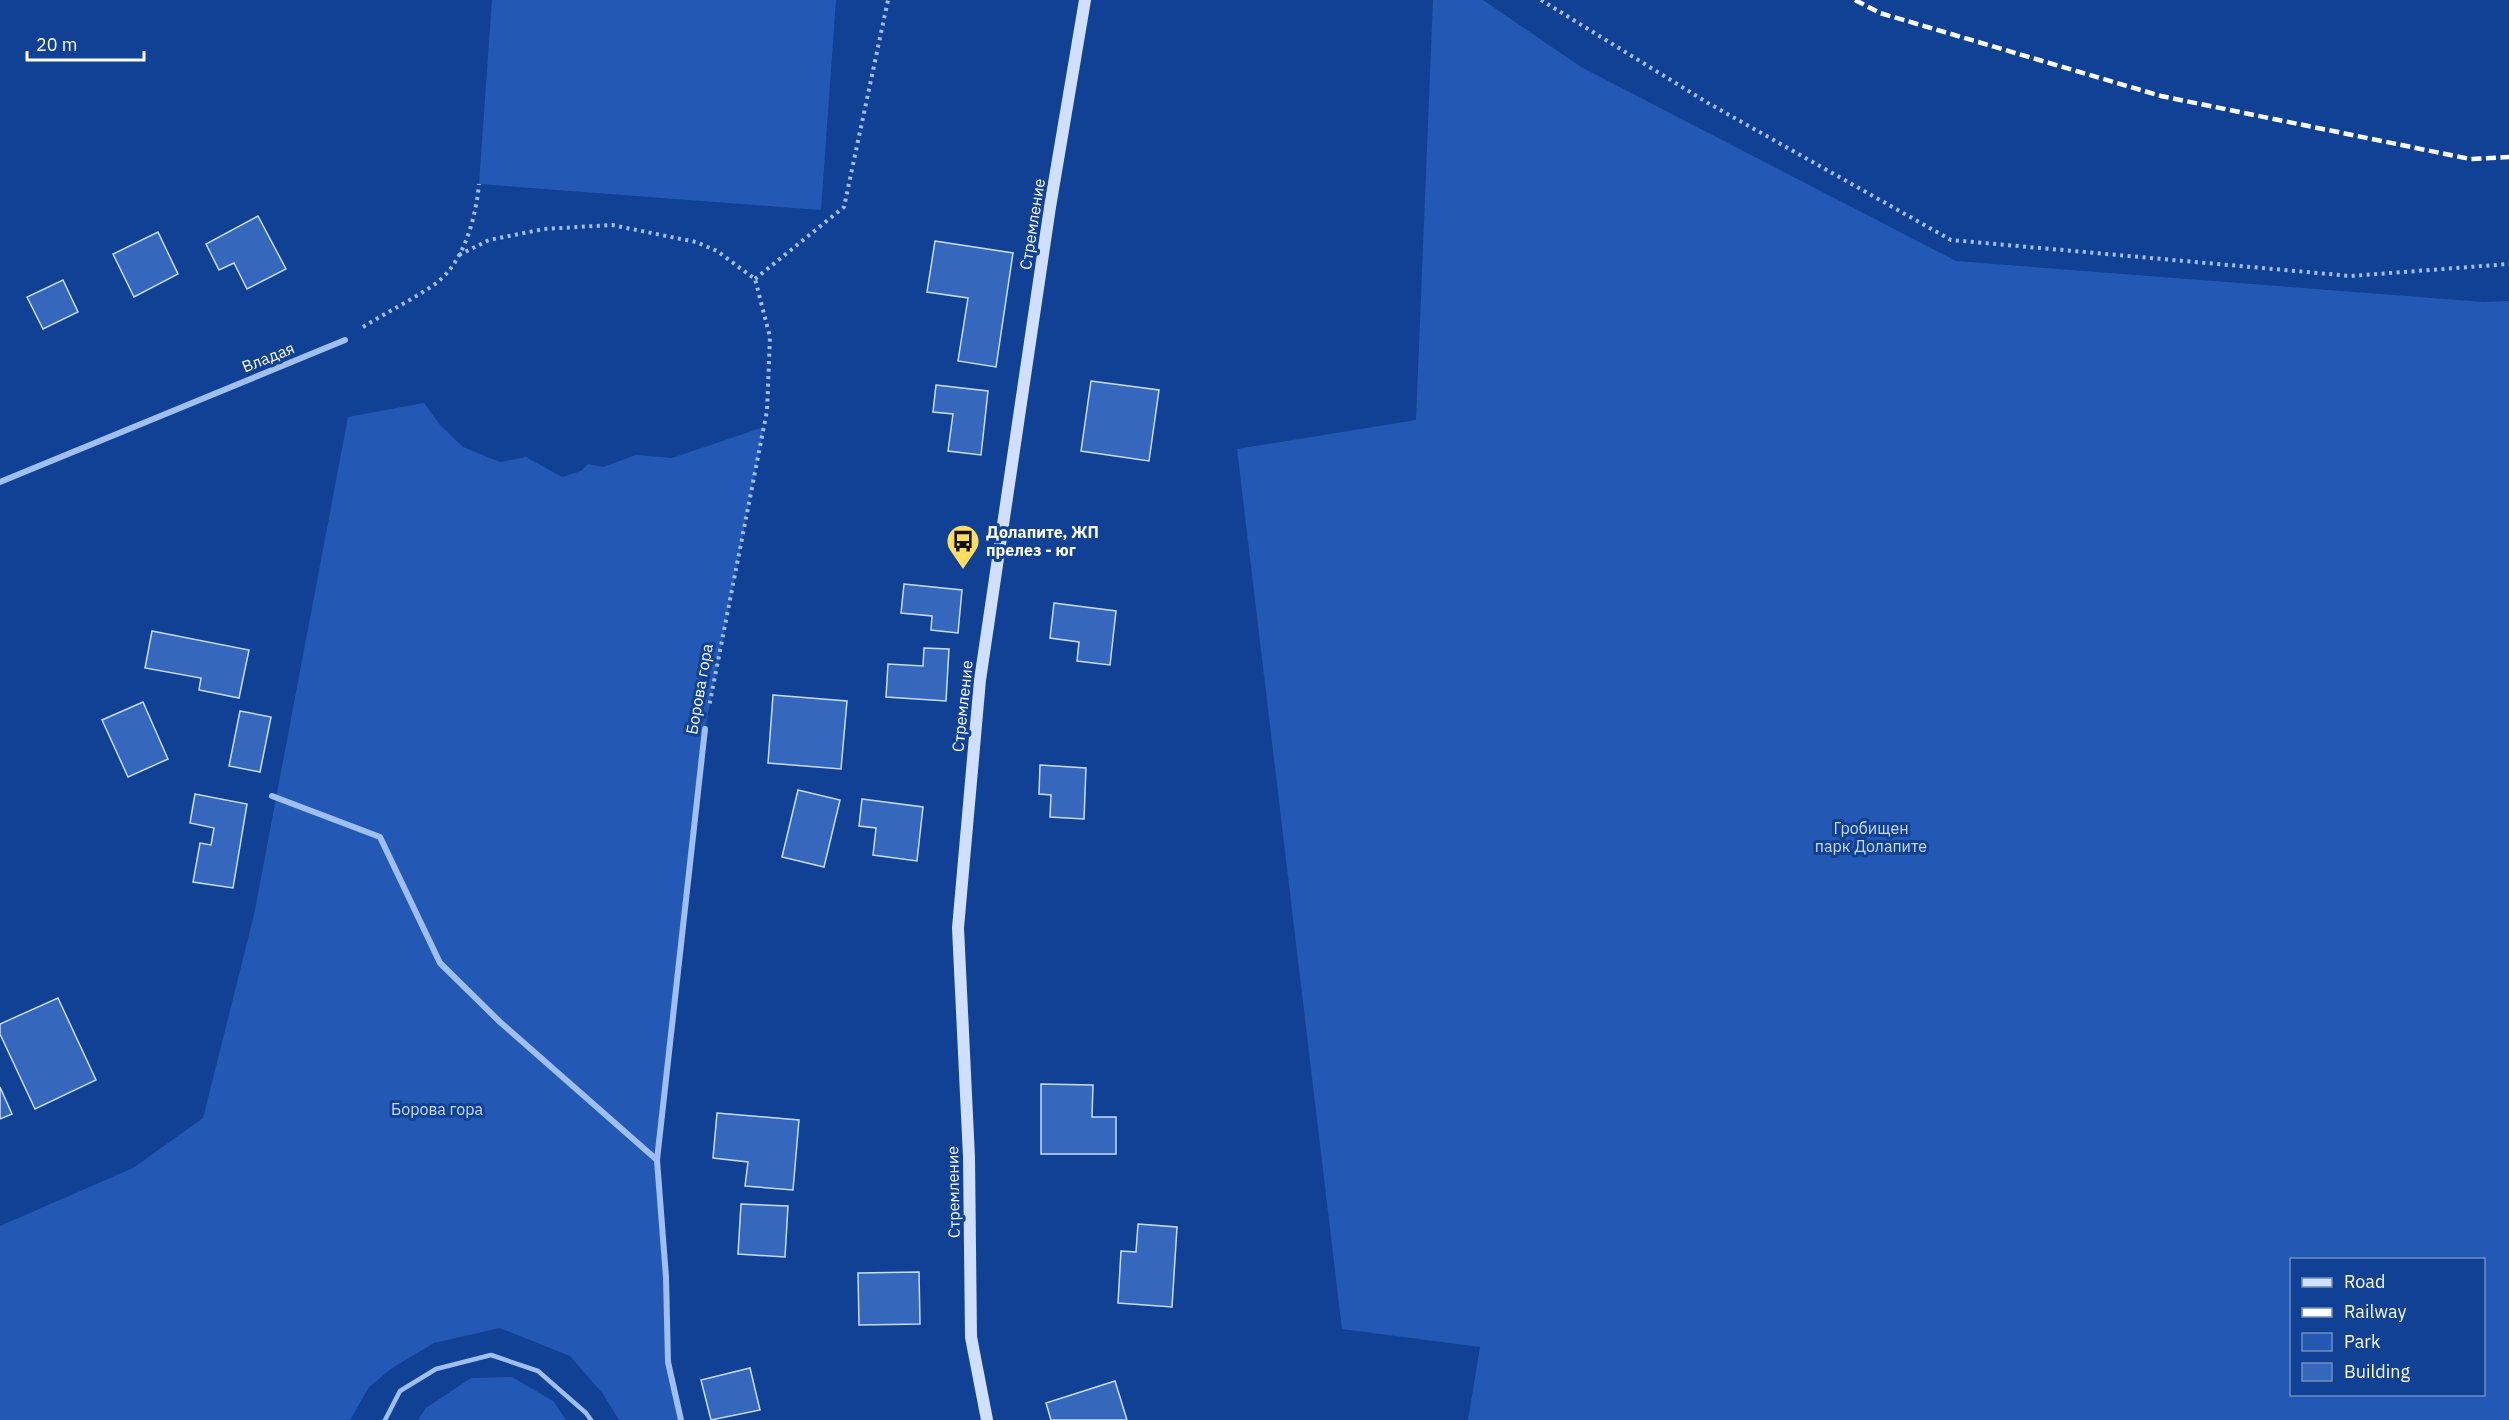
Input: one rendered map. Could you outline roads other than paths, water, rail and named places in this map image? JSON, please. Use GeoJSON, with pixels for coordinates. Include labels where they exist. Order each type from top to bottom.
{"type":"FeatureCollection","features":[{"type":"Feature","properties":{"kind":"street","name":"Стремление"},"geometry":{"type":"LineString","coordinates":[[987,1420],[972,1337],[969,1157],[958,928],[980,680],[1084,0]]}},
{"type":"Feature","properties":{"kind":"street","name":"Владая"},"geometry":{"type":"LineString","coordinates":[[0,482],[345,339]]}},
{"type":"Feature","properties":{"kind":"street","name":"Борова гора"},"geometry":{"type":"LineString","coordinates":[[681,1420],[668,1362],[666,1277],[657,1160],[705,729]]}},
{"type":"Feature","properties":{"kind":"street"},"geometry":{"type":"LineString","coordinates":[[272,796],[380,837],[440,963],[500,1022],[657,1160]]}},
{"type":"Feature","properties":{"kind":"lane"},"geometry":{"type":"LineString","coordinates":[[385,1420],[400,1391],[436,1369],[491,1355],[538,1371],[591,1420]]}},
{"type":"Feature","properties":{"kind":"railway"},"geometry":{"type":"LineString","coordinates":[[1855,0],[1880,13],[2161,96],[2470,159],[2509,157]]}},
{"type":"Feature","properties":{"kind":"place","name":"Долапите, ЖП прелез - юг"},"geometry":{"type":"Point","coordinates":[963,570]}},
{"type":"Feature","properties":{"kind":"park label","name":"Гробищен парк Долапите"},"geometry":{"type":"Point","coordinates":[1871,837]}}]}
